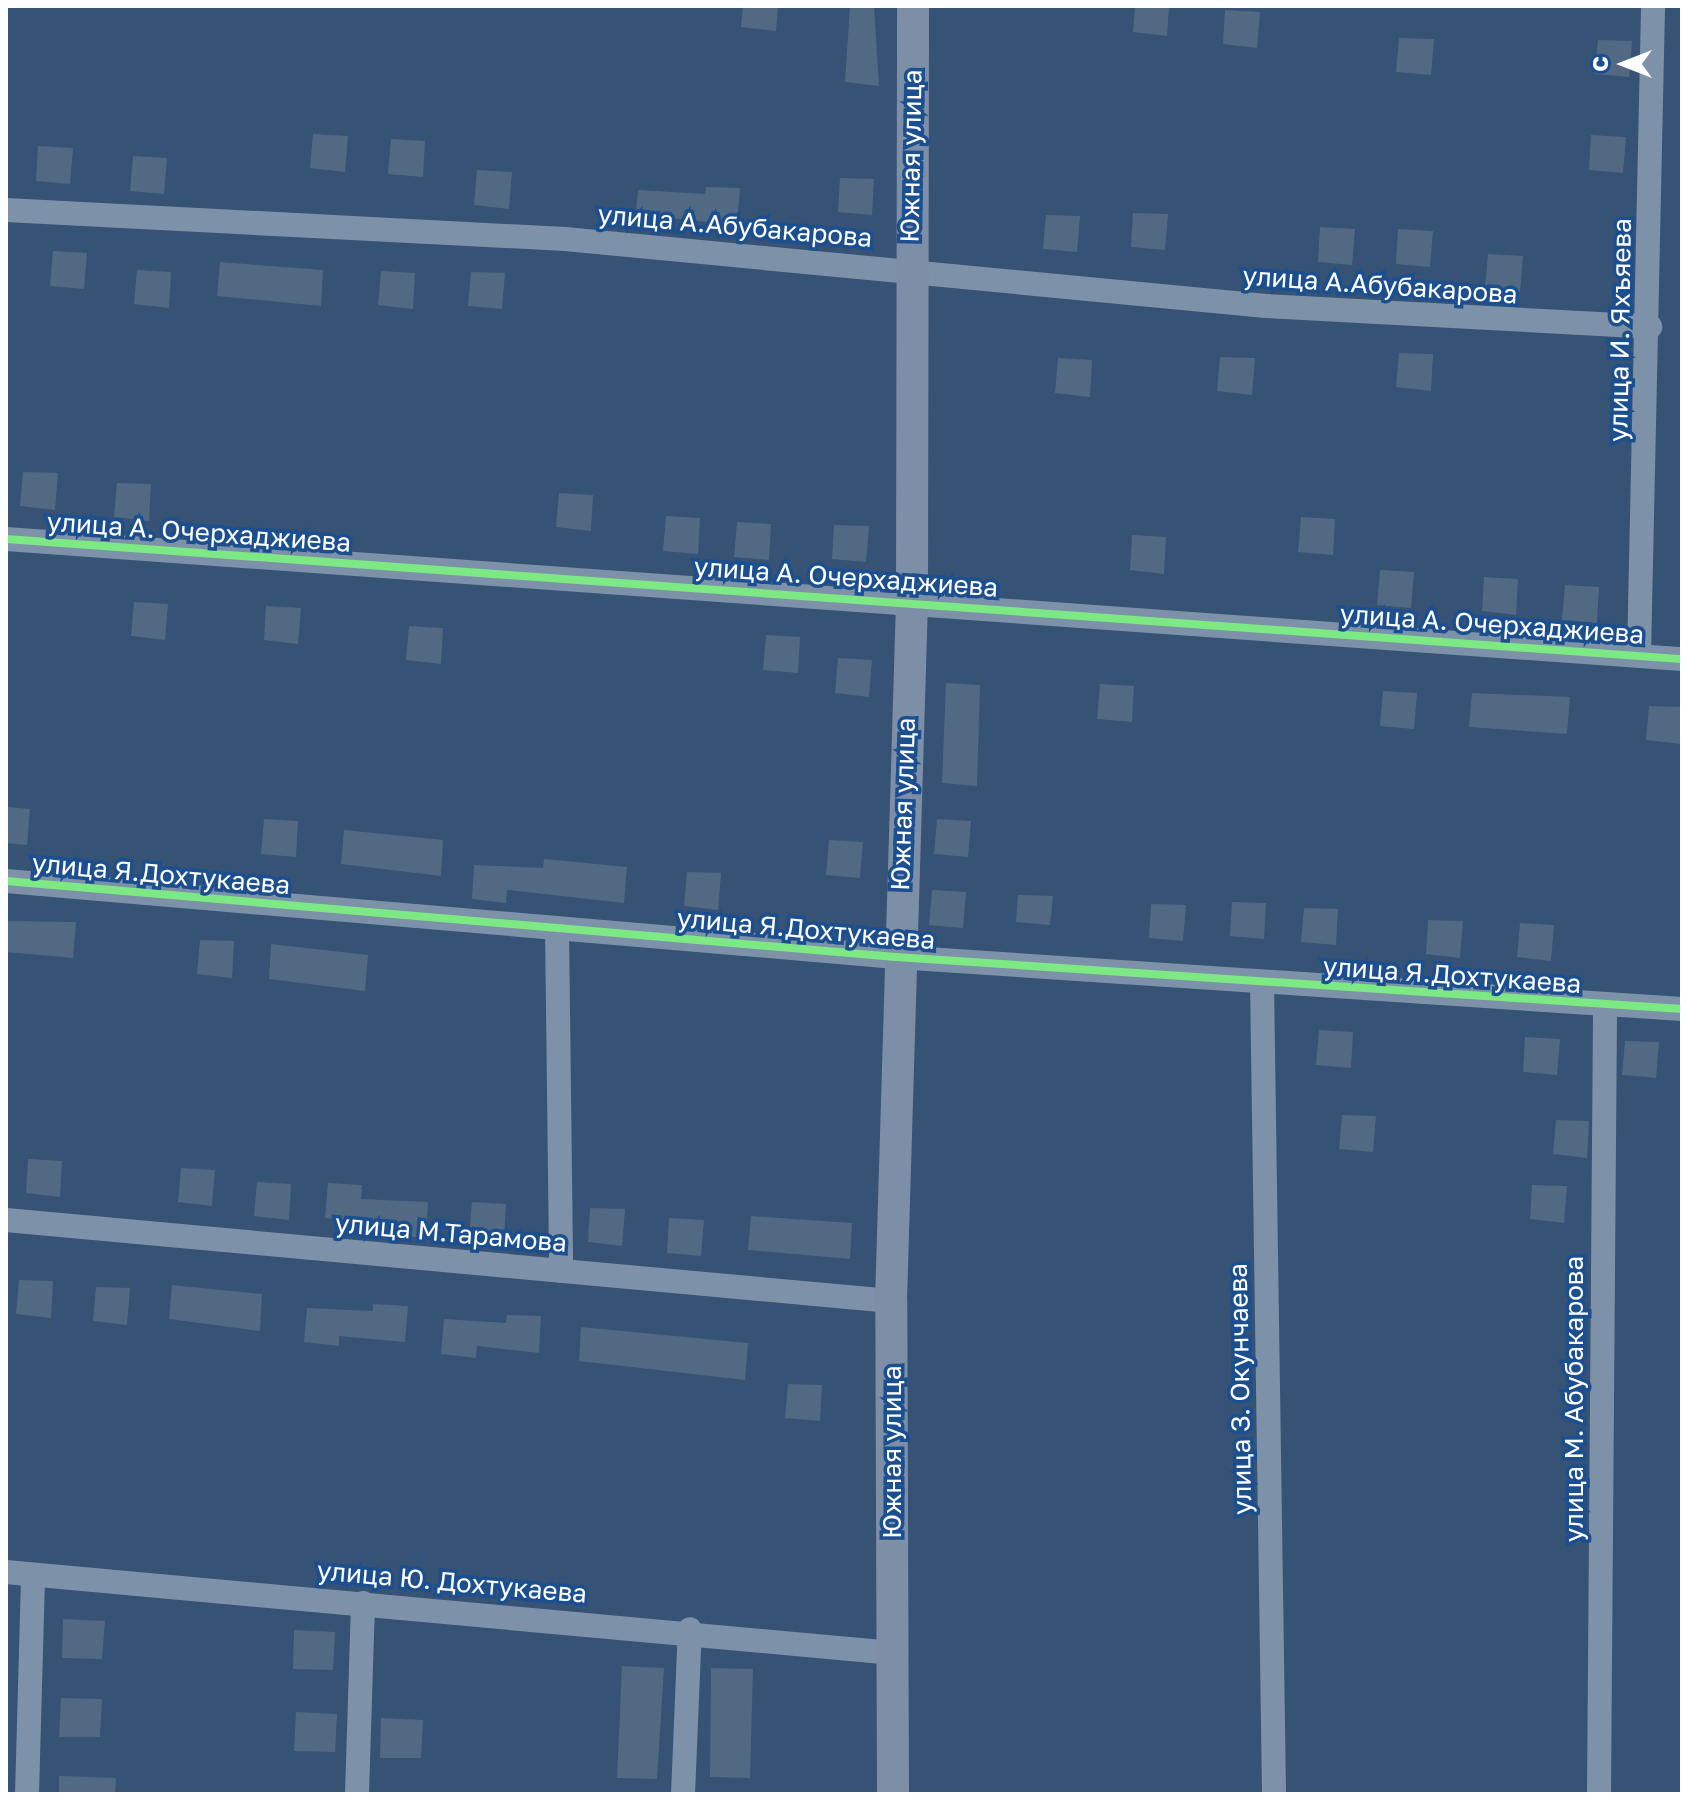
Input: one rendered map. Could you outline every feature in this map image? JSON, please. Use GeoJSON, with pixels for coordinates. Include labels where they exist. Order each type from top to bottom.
{"type":"FeatureCollection","features":[{"type":"Feature","properties":{"kind":"main road","name":"Южная улица"},"geometry":{"type":"LineString","coordinates":[[893,1794],[891,1301],[896,957],[912,602],[909,269],[913,6]]}},
{"type":"Feature","properties":{"kind":"street","name":"улица И. Яхъяева"},"geometry":{"type":"LineString","coordinates":[[1639,655],[1650,327],[1653,6]]}},
{"type":"Feature","properties":{"kind":"street","name":"улица А.Абубакарова"},"geometry":{"type":"LineString","coordinates":[[6,210],[565,239],[909,269],[1266,306],[1650,327]]}},
{"type":"Feature","properties":{"kind":"street","name":"улица А. Очерхаджиева"},"geometry":{"type":"LineString","coordinates":[[6,539],[1682,659]]}},
{"type":"Feature","properties":{"kind":"street","name":"улица Я.Дохтукаева"},"geometry":{"type":"LineString","coordinates":[[6,881],[896,957],[1682,1009]]}},
{"type":"Feature","properties":{"kind":"street"},"geometry":{"type":"LineString","coordinates":[[557,928],[561,1271]]}},
{"type":"Feature","properties":{"kind":"street","name":"улица З. Окунчаева"},"geometry":{"type":"LineString","coordinates":[[1262,983],[1274,1794]]}},
{"type":"Feature","properties":{"kind":"street","name":"улица М. Абубакарова"},"geometry":{"type":"LineString","coordinates":[[1599,1794],[1605,1005]]}},
{"type":"Feature","properties":{"kind":"street","name":"улица М.Тарамова"},"geometry":{"type":"LineString","coordinates":[[6,1220],[891,1301]]}},
{"type":"Feature","properties":{"kind":"street","name":"улица Ю. Дохтукаева"},"geometry":{"type":"LineString","coordinates":[[6,1572],[690,1629],[893,1653]]}},
{"type":"Feature","properties":{"kind":"street"},"geometry":{"type":"LineString","coordinates":[[27,1794],[33,1575]]}},
{"type":"Feature","properties":{"kind":"street"},"geometry":{"type":"LineString","coordinates":[[357,1794],[363,1603]]}},
{"type":"Feature","properties":{"kind":"street"},"geometry":{"type":"LineString","coordinates":[[683,1794],[690,1629]]}},
{"type":"Feature","properties":{"kind":"building"},"geometry":{"type":"Polygon","coordinates":[[[743,6],[778,6],[776,31],[741,27],[743,6]]]}},
{"type":"Feature","properties":{"kind":"building"},"geometry":{"type":"Polygon","coordinates":[[[850,6],[874,6],[879,86],[845,82],[850,6]]]}},
{"type":"Feature","properties":{"kind":"building"},"geometry":{"type":"Polygon","coordinates":[[[1135,6],[1169,6],[1167,36],[1133,32],[1135,6]]]}},
{"type":"Feature","properties":{"kind":"building"},"geometry":{"type":"Polygon","coordinates":[[[1225,10],[1260,12],[1257,48],[1223,44],[1225,10]]]}},
{"type":"Feature","properties":{"kind":"building"},"geometry":{"type":"Polygon","coordinates":[[[1399,38],[1434,39],[1431,75],[1396,72],[1399,38]]]}},
{"type":"Feature","properties":{"kind":"building"},"geometry":{"type":"Polygon","coordinates":[[[1598,40],[1632,41],[1629,77],[1595,74],[1598,40]]]}},
{"type":"Feature","properties":{"kind":"building"},"geometry":{"type":"Polygon","coordinates":[[[313,134],[348,136],[345,172],[310,168],[313,134]]]}},
{"type":"Feature","properties":{"kind":"building"},"geometry":{"type":"Polygon","coordinates":[[[1591,135],[1626,137],[1623,173],[1589,170],[1591,135]]]}},
{"type":"Feature","properties":{"kind":"building"},"geometry":{"type":"Polygon","coordinates":[[[391,139],[425,141],[423,177],[388,174],[391,139]]]}},
{"type":"Feature","properties":{"kind":"building"},"geometry":{"type":"Polygon","coordinates":[[[38,146],[73,148],[70,184],[36,181],[38,146]]]}},
{"type":"Feature","properties":{"kind":"building"},"geometry":{"type":"Polygon","coordinates":[[[133,156],[167,158],[164,194],[130,191],[133,156]]]}},
{"type":"Feature","properties":{"kind":"building"},"geometry":{"type":"Polygon","coordinates":[[[477,170],[512,172],[509,209],[474,205],[477,170]]]}},
{"type":"Feature","properties":{"kind":"building"},"geometry":{"type":"Polygon","coordinates":[[[840,178],[874,179],[872,215],[838,212],[840,178]]]}},
{"type":"Feature","properties":{"kind":"building"},"geometry":{"type":"Polygon","coordinates":[[[706,187],[740,188],[737,225],[670,218],[669,228],[635,224],[638,190],[705,194],[706,187]]]}},
{"type":"Feature","properties":{"kind":"building"},"geometry":{"type":"Polygon","coordinates":[[[1133,213],[1168,214],[1165,250],[1131,247],[1133,213]]]}},
{"type":"Feature","properties":{"kind":"building"},"geometry":{"type":"Polygon","coordinates":[[[1046,215],[1080,216],[1077,252],[1043,249],[1046,215]]]}},
{"type":"Feature","properties":{"kind":"building"},"geometry":{"type":"Polygon","coordinates":[[[1320,227],[1355,229],[1352,265],[1318,262],[1320,227]]]}},
{"type":"Feature","properties":{"kind":"building"},"geometry":{"type":"Polygon","coordinates":[[[1398,229],[1433,231],[1430,267],[1396,264],[1398,229]]]}},
{"type":"Feature","properties":{"kind":"building"},"geometry":{"type":"Polygon","coordinates":[[[53,251],[87,253],[84,289],[50,286],[53,251]]]}},
{"type":"Feature","properties":{"kind":"building"},"geometry":{"type":"Polygon","coordinates":[[[1488,254],[1523,256],[1520,292],[1485,288],[1488,254]]]}},
{"type":"Feature","properties":{"kind":"building"},"geometry":{"type":"Polygon","coordinates":[[[220,262],[323,270],[321,306],[217,296],[220,262]]]}},
{"type":"Feature","properties":{"kind":"building"},"geometry":{"type":"Polygon","coordinates":[[[137,270],[171,272],[169,308],[134,304],[137,270]]]}},
{"type":"Feature","properties":{"kind":"building"},"geometry":{"type":"Polygon","coordinates":[[[381,271],[415,273],[413,309],[378,305],[381,271]]]}},
{"type":"Feature","properties":{"kind":"building"},"geometry":{"type":"Polygon","coordinates":[[[471,272],[505,273],[502,309],[468,306],[471,272]]]}},
{"type":"Feature","properties":{"kind":"building"},"geometry":{"type":"Polygon","coordinates":[[[1399,353],[1433,354],[1431,391],[1396,387],[1399,353]]]}},
{"type":"Feature","properties":{"kind":"building"},"geometry":{"type":"Polygon","coordinates":[[[1220,357],[1255,358],[1252,395],[1217,391],[1220,357]]]}},
{"type":"Feature","properties":{"kind":"building"},"geometry":{"type":"Polygon","coordinates":[[[1058,358],[1092,360],[1090,397],[1055,393],[1058,358]]]}},
{"type":"Feature","properties":{"kind":"building"},"geometry":{"type":"Polygon","coordinates":[[[23,472],[58,473],[55,510],[20,506],[23,472]]]}},
{"type":"Feature","properties":{"kind":"building"},"geometry":{"type":"Polygon","coordinates":[[[117,483],[151,484],[149,521],[114,517],[117,483]]]}},
{"type":"Feature","properties":{"kind":"building"},"geometry":{"type":"Polygon","coordinates":[[[559,493],[593,495],[591,531],[556,527],[559,493]]]}},
{"type":"Feature","properties":{"kind":"building"},"geometry":{"type":"Polygon","coordinates":[[[666,516],[700,518],[698,554],[663,551],[666,516]]]}},
{"type":"Feature","properties":{"kind":"building"},"geometry":{"type":"Polygon","coordinates":[[[1301,517],[1335,519],[1333,555],[1298,552],[1301,517]]]}},
{"type":"Feature","properties":{"kind":"building"},"geometry":{"type":"Polygon","coordinates":[[[737,522],[771,524],[769,560],[734,557],[737,522]]]}},
{"type":"Feature","properties":{"kind":"building"},"geometry":{"type":"Polygon","coordinates":[[[834,525],[869,526],[866,562],[832,559],[834,525]]]}},
{"type":"Feature","properties":{"kind":"building"},"geometry":{"type":"Polygon","coordinates":[[[1132,535],[1166,537],[1164,574],[1130,570],[1132,535]]]}},
{"type":"Feature","properties":{"kind":"building"},"geometry":{"type":"Polygon","coordinates":[[[1380,570],[1414,572],[1411,608],[1377,605],[1380,570]]]}},
{"type":"Feature","properties":{"kind":"building"},"geometry":{"type":"Polygon","coordinates":[[[1484,577],[1518,579],[1516,615],[1482,611],[1484,577]]]}},
{"type":"Feature","properties":{"kind":"building"},"geometry":{"type":"Polygon","coordinates":[[[1565,585],[1599,587],[1597,623],[1562,620],[1565,585]]]}},
{"type":"Feature","properties":{"kind":"building"},"geometry":{"type":"Polygon","coordinates":[[[134,602],[168,604],[165,640],[131,636],[134,602]]]}},
{"type":"Feature","properties":{"kind":"building"},"geometry":{"type":"Polygon","coordinates":[[[266,606],[301,608],[298,644],[264,640],[266,606]]]}},
{"type":"Feature","properties":{"kind":"building"},"geometry":{"type":"Polygon","coordinates":[[[409,626],[443,628],[441,664],[406,660],[409,626]]]}},
{"type":"Feature","properties":{"kind":"building"},"geometry":{"type":"Polygon","coordinates":[[[766,635],[800,637],[798,673],[763,670],[766,635]]]}},
{"type":"Feature","properties":{"kind":"building"},"geometry":{"type":"Polygon","coordinates":[[[838,658],[872,660],[869,697],[835,693],[838,658]]]}},
{"type":"Feature","properties":{"kind":"building"},"geometry":{"type":"Polygon","coordinates":[[[946,683],[980,685],[977,786],[942,783],[946,683]]]}},
{"type":"Feature","properties":{"kind":"building"},"geometry":{"type":"Polygon","coordinates":[[[1100,684],[1134,686],[1132,722],[1097,719],[1100,684]]]}},
{"type":"Feature","properties":{"kind":"building"},"geometry":{"type":"Polygon","coordinates":[[[1383,691],[1417,693],[1414,729],[1380,726],[1383,691]]]}},
{"type":"Feature","properties":{"kind":"building"},"geometry":{"type":"Polygon","coordinates":[[[1472,693],[1570,697],[1567,734],[1469,727],[1472,693]]]}},
{"type":"Feature","properties":{"kind":"building"},"geometry":{"type":"Polygon","coordinates":[[[1649,706],[1682,707],[1681,744],[1646,740],[1649,706]]]}},
{"type":"Feature","properties":{"kind":"building"},"geometry":{"type":"Polygon","coordinates":[[[6,807],[30,809],[27,845],[6,843],[6,807]]]}},
{"type":"Feature","properties":{"kind":"building"},"geometry":{"type":"Polygon","coordinates":[[[264,819],[298,821],[296,857],[261,854],[264,819]]]}},
{"type":"Feature","properties":{"kind":"building"},"geometry":{"type":"Polygon","coordinates":[[[937,819],[971,821],[968,857],[934,854],[937,819]]]}},
{"type":"Feature","properties":{"kind":"building"},"geometry":{"type":"Polygon","coordinates":[[[344,830],[443,840],[441,876],[341,864],[344,830]]]}},
{"type":"Feature","properties":{"kind":"building"},"geometry":{"type":"Polygon","coordinates":[[[829,840],[863,842],[860,878],[826,875],[829,840]]]}},
{"type":"Feature","properties":{"kind":"building"},"geometry":{"type":"Polygon","coordinates":[[[544,859],[627,867],[624,903],[507,890],[506,903],[472,899],[474,865],[543,868],[544,859]]]}},
{"type":"Feature","properties":{"kind":"building"},"geometry":{"type":"Polygon","coordinates":[[[687,872],[721,873],[718,910],[684,906],[687,872]]]}},
{"type":"Feature","properties":{"kind":"building"},"geometry":{"type":"Polygon","coordinates":[[[932,890],[966,892],[963,928],[929,925],[932,890]]]}},
{"type":"Feature","properties":{"kind":"building"},"geometry":{"type":"Polygon","coordinates":[[[1018,895],[1053,896],[1050,925],[1016,922],[1018,895]]]}},
{"type":"Feature","properties":{"kind":"building"},"geometry":{"type":"Polygon","coordinates":[[[1232,902],[1266,903],[1264,939],[1230,936],[1232,902]]]}},
{"type":"Feature","properties":{"kind":"building"},"geometry":{"type":"Polygon","coordinates":[[[1151,904],[1186,905],[1183,941],[1149,938],[1151,904]]]}},
{"type":"Feature","properties":{"kind":"building"},"geometry":{"type":"Polygon","coordinates":[[[1304,908],[1338,909],[1336,945],[1301,942],[1304,908]]]}},
{"type":"Feature","properties":{"kind":"building"},"geometry":{"type":"Polygon","coordinates":[[[1428,920],[1463,921],[1460,958],[1426,954],[1428,920]]]}},
{"type":"Feature","properties":{"kind":"building"},"geometry":{"type":"Polygon","coordinates":[[[6,921],[76,922],[73,958],[6,952],[6,921]]]}},
{"type":"Feature","properties":{"kind":"building"},"geometry":{"type":"Polygon","coordinates":[[[1520,923],[1554,925],[1551,961],[1517,957],[1520,923]]]}},
{"type":"Feature","properties":{"kind":"building"},"geometry":{"type":"Polygon","coordinates":[[[200,940],[234,941],[232,978],[197,974],[200,940]]]}},
{"type":"Feature","properties":{"kind":"building"},"geometry":{"type":"Polygon","coordinates":[[[271,944],[368,955],[365,991],[269,979],[271,944]]]}},
{"type":"Feature","properties":{"kind":"building"},"geometry":{"type":"Polygon","coordinates":[[[1319,1030],[1353,1032],[1351,1068],[1316,1065],[1319,1030]]]}},
{"type":"Feature","properties":{"kind":"building"},"geometry":{"type":"Polygon","coordinates":[[[1525,1037],[1560,1039],[1557,1075],[1523,1072],[1525,1037]]]}},
{"type":"Feature","properties":{"kind":"building"},"geometry":{"type":"Polygon","coordinates":[[[1625,1041],[1659,1042],[1656,1078],[1622,1075],[1625,1041]]]}},
{"type":"Feature","properties":{"kind":"building"},"geometry":{"type":"Polygon","coordinates":[[[1342,1115],[1376,1116],[1373,1152],[1339,1149],[1342,1115]]]}},
{"type":"Feature","properties":{"kind":"building"},"geometry":{"type":"Polygon","coordinates":[[[1556,1120],[1589,1121],[1587,1158],[1553,1154],[1556,1120]]]}},
{"type":"Feature","properties":{"kind":"building"},"geometry":{"type":"Polygon","coordinates":[[[28,1159],[62,1161],[60,1197],[26,1193],[28,1159]]]}},
{"type":"Feature","properties":{"kind":"building"},"geometry":{"type":"Polygon","coordinates":[[[181,1168],[215,1170],[212,1206],[178,1202],[181,1168]]]}},
{"type":"Feature","properties":{"kind":"building"},"geometry":{"type":"Polygon","coordinates":[[[257,1182],[291,1184],[289,1220],[254,1216],[257,1182]]]}},
{"type":"Feature","properties":{"kind":"building"},"geometry":{"type":"Polygon","coordinates":[[[328,1183],[362,1185],[361,1199],[428,1202],[426,1238],[392,1235],[392,1224],[325,1218],[328,1183]]]}},
{"type":"Feature","properties":{"kind":"building"},"geometry":{"type":"Polygon","coordinates":[[[1532,1185],[1567,1186],[1564,1223],[1530,1219],[1532,1185]]]}},
{"type":"Feature","properties":{"kind":"building"},"geometry":{"type":"Polygon","coordinates":[[[472,1202],[506,1204],[504,1240],[469,1236],[472,1202]]]}},
{"type":"Feature","properties":{"kind":"building"},"geometry":{"type":"Polygon","coordinates":[[[590,1208],[625,1209],[622,1246],[588,1242],[590,1208]]]}},
{"type":"Feature","properties":{"kind":"building"},"geometry":{"type":"Polygon","coordinates":[[[751,1216],[852,1223],[850,1259],[748,1250],[751,1216]]]}},
{"type":"Feature","properties":{"kind":"building"},"geometry":{"type":"Polygon","coordinates":[[[669,1218],[704,1220],[701,1256],[667,1253],[669,1218]]]}},
{"type":"Feature","properties":{"kind":"building"},"geometry":{"type":"Polygon","coordinates":[[[19,1280],[53,1281],[51,1318],[16,1314],[19,1280]]]}},
{"type":"Feature","properties":{"kind":"building"},"geometry":{"type":"Polygon","coordinates":[[[172,1285],[262,1294],[260,1331],[169,1319],[172,1285]]]}},
{"type":"Feature","properties":{"kind":"building"},"geometry":{"type":"Polygon","coordinates":[[[96,1287],[130,1288],[127,1325],[93,1321],[96,1287]]]}},
{"type":"Feature","properties":{"kind":"building"},"geometry":{"type":"Polygon","coordinates":[[[373,1304],[408,1306],[405,1342],[339,1336],[339,1346],[304,1342],[307,1308],[373,1311],[373,1304]]]}},
{"type":"Feature","properties":{"kind":"building"},"geometry":{"type":"Polygon","coordinates":[[[507,1315],[541,1316],[539,1353],[477,1346],[476,1358],[441,1354],[444,1319],[506,1323],[507,1315]]]}},
{"type":"Feature","properties":{"kind":"building"},"geometry":{"type":"Polygon","coordinates":[[[581,1327],[748,1343],[745,1380],[579,1361],[581,1327]]]}},
{"type":"Feature","properties":{"kind":"building"},"geometry":{"type":"Polygon","coordinates":[[[788,1384],[822,1385],[820,1421],[785,1418],[788,1384]]]}},
{"type":"Feature","properties":{"kind":"building"},"geometry":{"type":"Polygon","coordinates":[[[63,1619],[105,1621],[102,1659],[62,1658],[63,1619]]]}},
{"type":"Feature","properties":{"kind":"building"},"geometry":{"type":"Polygon","coordinates":[[[294,1630],[335,1632],[333,1670],[293,1669],[294,1630]]]}},
{"type":"Feature","properties":{"kind":"building"},"geometry":{"type":"Polygon","coordinates":[[[622,1666],[664,1668],[657,1779],[617,1778],[622,1666]]]}},
{"type":"Feature","properties":{"kind":"building"},"geometry":{"type":"Polygon","coordinates":[[[711,1668],[753,1669],[750,1778],[710,1777],[711,1668]]]}},
{"type":"Feature","properties":{"kind":"building"},"geometry":{"type":"Polygon","coordinates":[[[61,1698],[102,1699],[100,1737],[59,1737],[61,1698]]]}},
{"type":"Feature","properties":{"kind":"building"},"geometry":{"type":"Polygon","coordinates":[[[296,1712],[337,1714],[335,1752],[294,1751],[296,1712]]]}},
{"type":"Feature","properties":{"kind":"building"},"geometry":{"type":"Polygon","coordinates":[[[381,1718],[423,1720],[421,1758],[380,1758],[381,1718]]]}},
{"type":"Feature","properties":{"kind":"building"},"geometry":{"type":"Polygon","coordinates":[[[59,1776],[116,1778],[115,1794],[59,1794],[59,1776]]]}},
{"type":"Feature","properties":{"kind":"cycle path"},"geometry":{"type":"LineString","coordinates":[[6,539],[1682,659]]}},
{"type":"Feature","properties":{"kind":"cycle path"},"geometry":{"type":"LineString","coordinates":[[6,881],[896,957],[1682,1009]]}}]}
